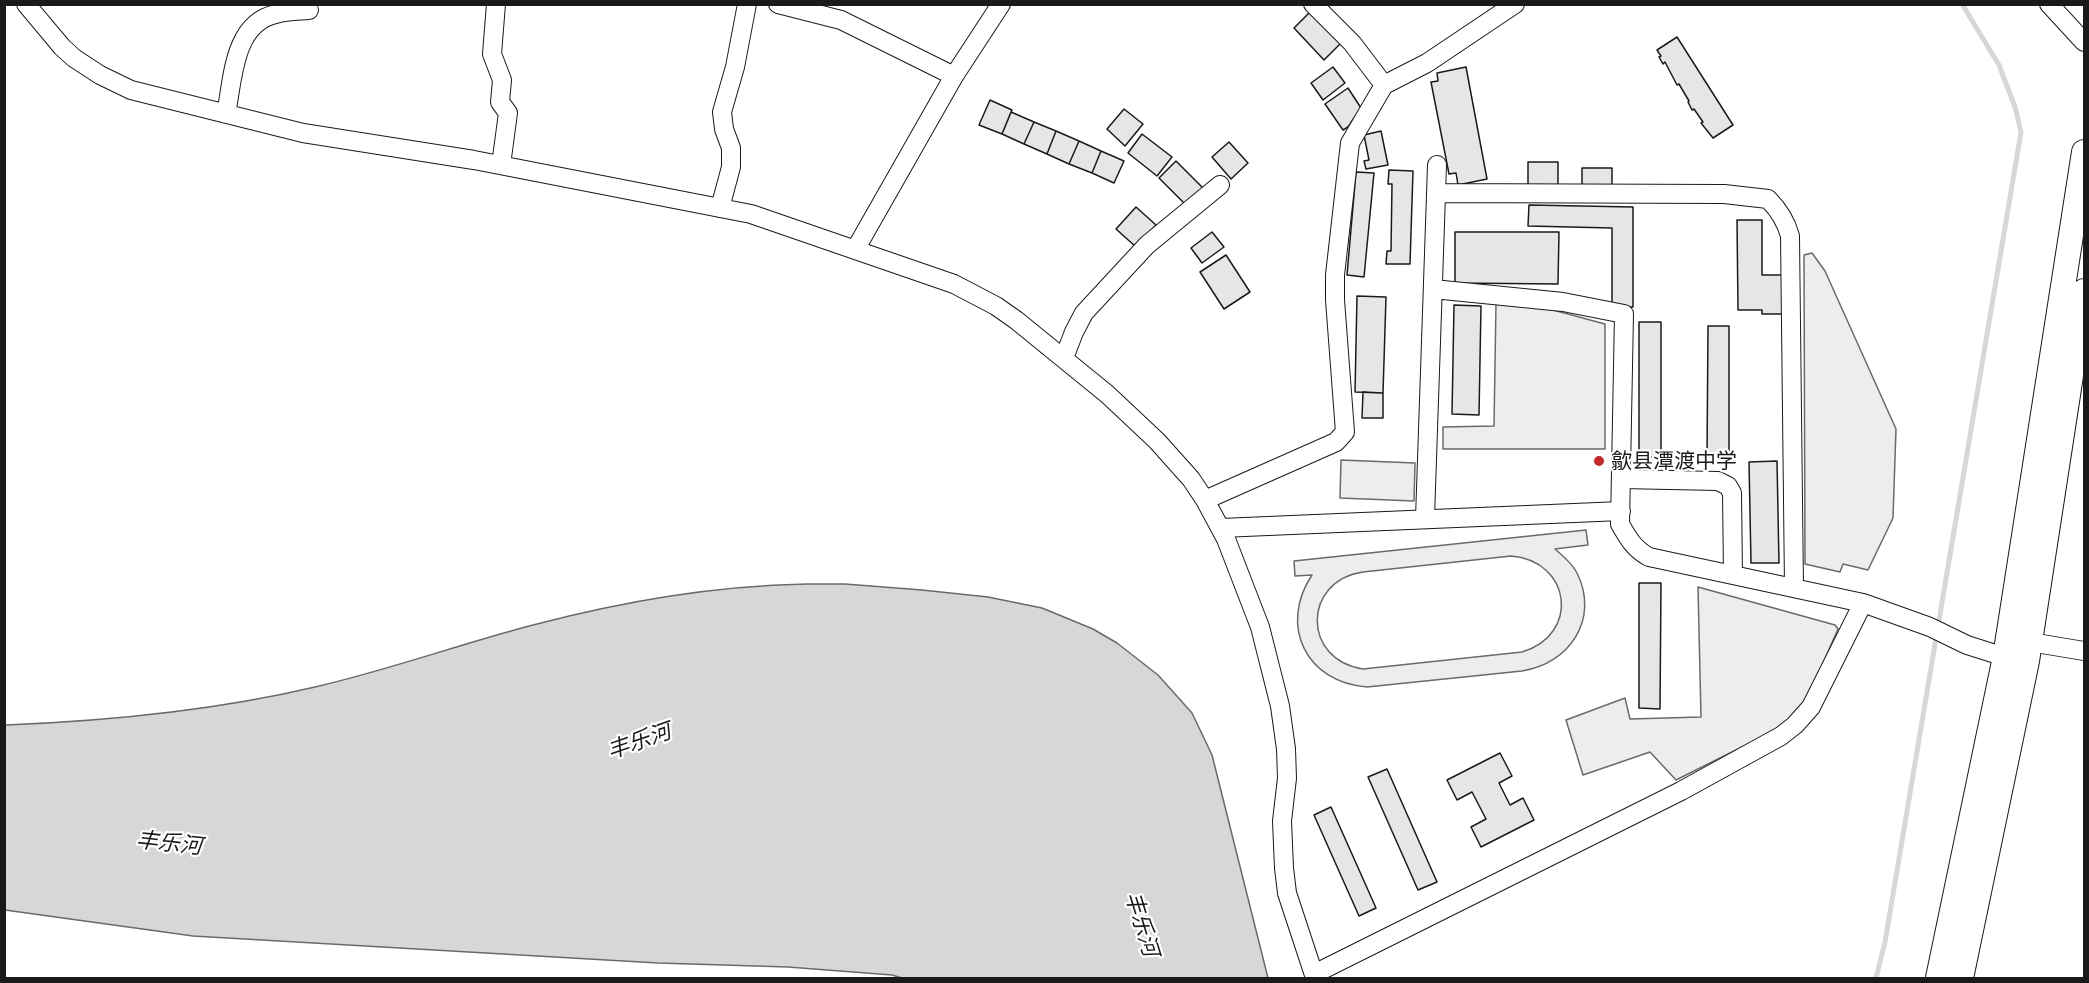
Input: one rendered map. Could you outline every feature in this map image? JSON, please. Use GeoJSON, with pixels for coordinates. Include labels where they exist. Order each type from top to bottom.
{"type":"FeatureCollection","features":[{"type":"Feature","properties":{"kind":"main road"},"geometry":{"type":"LineString","coordinates":[[1938,978],[2005,657],[2085,152]]}},
{"type":"Feature","properties":{"kind":"main road"},"geometry":{"type":"LineString","coordinates":[[1961,978],[2030,642],[2085,291]]}},
{"type":"Feature","properties":{"kind":"street"},"geometry":{"type":"LineString","coordinates":[[26,4],[62,47],[100,75],[131,90],[303,133],[501,165],[751,214],[933,276],[975,294],[1016,320],[1064,358],[1158,441],[1175,459],[1205,500],[1221,528],[1248,593],[1281,706],[1287,778],[1282,821],[1287,893],[1315,976],[1681,791],[1781,736],[1796,725],[1811,707],[1863,603]]}},
{"type":"Feature","properties":{"kind":"street"},"geometry":{"type":"LineString","coordinates":[[496,4],[492,54],[502,80],[500,102],[508,113],[501,165]]}},
{"type":"Feature","properties":{"kind":"street"},"geometry":{"type":"LineString","coordinates":[[720,208],[731,167],[731,148],[724,129],[722,112],[735,67],[747,4]]}},
{"type":"Feature","properties":{"kind":"street"},"geometry":{"type":"LineString","coordinates":[[778,4],[841,20],[954,76]]}},
{"type":"Feature","properties":{"kind":"street"},"geometry":{"type":"LineString","coordinates":[[855,250],[954,76],[1001,4]]}},
{"type":"Feature","properties":{"kind":"street"},"geometry":{"type":"LineString","coordinates":[[1313,4],[1352,43],[1384,85]]}},
{"type":"Feature","properties":{"kind":"street"},"geometry":{"type":"LineString","coordinates":[[1205,500],[1336,442],[1346,432],[1335,275],[1350,143],[1384,85],[1427,63],[1515,4]]}},
{"type":"Feature","properties":{"kind":"street"},"geometry":{"type":"LineString","coordinates":[[2049,4],[2085,42]]}},
{"type":"Feature","properties":{"kind":"street"},"geometry":{"type":"LineString","coordinates":[[226,114],[238,51],[248,32],[261,20],[274,14],[309,10]]}},
{"type":"Feature","properties":{"kind":"street"},"geometry":{"type":"LineString","coordinates":[[1425,518],[1437,165]]}},
{"type":"Feature","properties":{"kind":"street"},"geometry":{"type":"LineString","coordinates":[[1064,358],[1074,332],[1089,307],[1147,245],[1220,185]]}},
{"type":"Feature","properties":{"kind":"street"},"geometry":{"type":"LineString","coordinates":[[1436,193],[1724,194],[1768,199],[1774,204],[1790,236],[1794,588]]}},
{"type":"Feature","properties":{"kind":"street"},"geometry":{"type":"LineString","coordinates":[[1433,289],[1563,302],[1624,314],[1620,524],[1631,543],[1642,554],[1863,603],[1930,627],[1967,645],[2005,657]]}},
{"type":"Feature","properties":{"kind":"street"},"geometry":{"type":"LineString","coordinates":[[1621,479],[1718,481],[1728,486],[1732,493],[1733,575]]}},
{"type":"Feature","properties":{"kind":"street"},"geometry":{"type":"LineString","coordinates":[[1221,528],[1621,511]]}},
{"type":"Feature","properties":{"kind":"street"},"geometry":{"type":"LineString","coordinates":[[2030,642],[2085,651]]}},
{"type":"Feature","properties":{"kind":"shaded area"},"geometry":{"type":"Polygon","coordinates":[[[1812,253],[1825,271],[1896,429],[1893,518],[1868,570],[1843,564],[1840,572],[1805,564],[1804,255],[1812,253]]]}},
{"type":"Feature","properties":{"kind":"shaded area"},"geometry":{"type":"Polygon","coordinates":[[[1496,303],[1527,303],[1605,324],[1605,449],[1443,449],[1443,427],[1494,426],[1496,303]]]}},
{"type":"Feature","properties":{"kind":"shaded area"},"geometry":{"type":"Polygon","coordinates":[[[1341,460],[1415,463],[1414,501],[1340,498],[1341,460]]]}},
{"type":"Feature","properties":{"kind":"shaded area"},"geometry":{"type":"Polygon","coordinates":[[[1586,530],[1588,545],[1555,549],[1577,573],[1583,590],[1585,607],[1576,637],[1554,659],[1539,667],[1522,671],[1367,687],[1346,683],[1328,675],[1314,663],[1304,649],[1299,632],[1298,613],[1302,594],[1312,575],[1295,576],[1294,561],[1586,530]],[[1511,556],[1363,572],[1343,578],[1329,590],[1320,604],[1317,620],[1320,637],[1329,651],[1343,663],[1363,669],[1522,652],[1541,643],[1553,631],[1560,615],[1561,600],[1557,584],[1547,571],[1531,561],[1511,556]]]}},
{"type":"Feature","properties":{"kind":"shaded area"},"geometry":{"type":"Polygon","coordinates":[[[1698,587],[1835,625],[1838,629],[1805,704],[1778,729],[1676,780],[1650,752],[1583,775],[1566,720],[1625,698],[1630,719],[1701,717],[1698,587]]]}},
{"type":"Feature","properties":{"kind":"water","name":"丰乐河"},"geometry":{"type":"Polygon","coordinates":[[[845,584],[922,590],[988,597],[1042,608],[1093,629],[1117,643],[1158,675],[1192,713],[1212,755],[1268,978],[902,978],[892,975],[788,967],[658,963],[193,936],[5,910],[5,725],[122,718],[200,709],[343,680],[567,616],[669,596],[737,588],[845,584]]]}},
{"type":"Feature","properties":{"kind":"building"},"geometry":{"type":"Polygon","coordinates":[[[1310,12],[1341,43],[1324,60],[1294,28],[1310,12]]]}},
{"type":"Feature","properties":{"kind":"building"},"geometry":{"type":"Polygon","coordinates":[[[1677,37],[1733,125],[1713,138],[1701,123],[1703,122],[1694,109],[1692,110],[1665,62],[1663,64],[1659,57],[1661,56],[1657,50],[1677,37]]]}},
{"type":"Feature","properties":{"kind":"building"},"geometry":{"type":"Polygon","coordinates":[[[1333,67],[1345,83],[1323,100],[1311,83],[1333,67]]]}},
{"type":"Feature","properties":{"kind":"building"},"geometry":{"type":"Polygon","coordinates":[[[1466,67],[1487,179],[1458,185],[1456,173],[1449,174],[1431,82],[1438,81],[1437,73],[1466,67]]]}},
{"type":"Feature","properties":{"kind":"building"},"geometry":{"type":"Polygon","coordinates":[[[1348,88],[1361,108],[1348,127],[1343,130],[1325,104],[1348,88]]]}},
{"type":"Feature","properties":{"kind":"building"},"geometry":{"type":"Polygon","coordinates":[[[990,100],[1012,110],[1002,134],[979,125],[990,100]]]}},
{"type":"Feature","properties":{"kind":"building"},"geometry":{"type":"Polygon","coordinates":[[[1124,109],[1143,124],[1125,146],[1107,129],[1124,109]]]}},
{"type":"Feature","properties":{"kind":"building"},"geometry":{"type":"Polygon","coordinates":[[[1011,112],[1034,122],[1024,144],[1002,134],[1011,112]]]}},
{"type":"Feature","properties":{"kind":"building"},"geometry":{"type":"Polygon","coordinates":[[[1034,122],[1056,131],[1047,154],[1024,144],[1034,122]]]}},
{"type":"Feature","properties":{"kind":"building"},"geometry":{"type":"Polygon","coordinates":[[[1056,131],[1079,141],[1069,164],[1047,154],[1056,131]]]}},
{"type":"Feature","properties":{"kind":"building"},"geometry":{"type":"Polygon","coordinates":[[[1381,131],[1388,165],[1366,169],[1364,161],[1369,160],[1364,135],[1381,131]]]}},
{"type":"Feature","properties":{"kind":"building"},"geometry":{"type":"Polygon","coordinates":[[[1142,134],[1172,157],[1157,176],[1128,153],[1142,134]]]}},
{"type":"Feature","properties":{"kind":"building"},"geometry":{"type":"Polygon","coordinates":[[[1079,141],[1101,151],[1092,173],[1069,164],[1079,141]]]}},
{"type":"Feature","properties":{"kind":"building"},"geometry":{"type":"Polygon","coordinates":[[[1229,142],[1248,163],[1231,179],[1212,157],[1229,142]]]}},
{"type":"Feature","properties":{"kind":"building"},"geometry":{"type":"Polygon","coordinates":[[[1101,151],[1124,161],[1114,183],[1092,173],[1101,151]]]}},
{"type":"Feature","properties":{"kind":"building"},"geometry":{"type":"Polygon","coordinates":[[[1176,161],[1203,188],[1186,205],[1159,178],[1176,161]]]}},
{"type":"Feature","properties":{"kind":"building"},"geometry":{"type":"Polygon","coordinates":[[[1528,162],[1558,162],[1558,185],[1528,185],[1528,162]]]}},
{"type":"Feature","properties":{"kind":"building"},"geometry":{"type":"Polygon","coordinates":[[[1582,168],[1612,168],[1612,190],[1582,190],[1582,168]]]}},
{"type":"Feature","properties":{"kind":"building"},"geometry":{"type":"Polygon","coordinates":[[[1389,170],[1413,171],[1410,264],[1386,264],[1387,251],[1391,251],[1392,184],[1388,184],[1389,170]]]}},
{"type":"Feature","properties":{"kind":"building"},"geometry":{"type":"Polygon","coordinates":[[[1356,172],[1374,173],[1364,277],[1347,275],[1356,172]]]}},
{"type":"Feature","properties":{"kind":"building"},"geometry":{"type":"Polygon","coordinates":[[[1529,205],[1633,207],[1633,307],[1612,307],[1612,228],[1528,226],[1529,205]]]}},
{"type":"Feature","properties":{"kind":"building"},"geometry":{"type":"Polygon","coordinates":[[[1136,207],[1156,225],[1136,247],[1116,229],[1136,207]]]}},
{"type":"Feature","properties":{"kind":"building"},"geometry":{"type":"Polygon","coordinates":[[[1737,220],[1762,220],[1762,275],[1783,275],[1783,314],[1762,314],[1762,310],[1738,310],[1737,220]]]}},
{"type":"Feature","properties":{"kind":"building"},"geometry":{"type":"Polygon","coordinates":[[[1212,232],[1224,247],[1202,263],[1191,248],[1212,232]]]}},
{"type":"Feature","properties":{"kind":"building"},"geometry":{"type":"Polygon","coordinates":[[[1455,232],[1559,232],[1558,284],[1455,283],[1455,232]]]}},
{"type":"Feature","properties":{"kind":"building"},"geometry":{"type":"Polygon","coordinates":[[[1226,255],[1250,292],[1224,309],[1200,272],[1226,255]]]}},
{"type":"Feature","properties":{"kind":"building"},"geometry":{"type":"Polygon","coordinates":[[[1357,296],[1386,297],[1383,393],[1355,392],[1357,296]]]}},
{"type":"Feature","properties":{"kind":"building"},"geometry":{"type":"Polygon","coordinates":[[[1454,305],[1481,306],[1479,415],[1452,414],[1454,305]]]}},
{"type":"Feature","properties":{"kind":"building"},"geometry":{"type":"Polygon","coordinates":[[[1639,322],[1661,322],[1661,457],[1639,457],[1639,322]]]}},
{"type":"Feature","properties":{"kind":"building"},"geometry":{"type":"Polygon","coordinates":[[[1708,326],[1729,326],[1729,457],[1707,457],[1708,326]]]}},
{"type":"Feature","properties":{"kind":"building"},"geometry":{"type":"Polygon","coordinates":[[[1363,392],[1383,393],[1383,418],[1362,418],[1363,392]]]}},
{"type":"Feature","properties":{"kind":"building"},"geometry":{"type":"Polygon","coordinates":[[[1777,461],[1779,563],[1751,563],[1749,462],[1777,461]]]}},
{"type":"Feature","properties":{"kind":"building"},"geometry":{"type":"Polygon","coordinates":[[[1639,583],[1661,583],[1660,709],[1639,708],[1639,583]]]}},
{"type":"Feature","properties":{"kind":"building"},"geometry":{"type":"Polygon","coordinates":[[[1500,753],[1512,776],[1499,783],[1510,805],[1523,798],[1534,820],[1481,847],[1471,827],[1486,819],[1472,792],[1457,800],[1447,780],[1500,753]]]}},
{"type":"Feature","properties":{"kind":"building"},"geometry":{"type":"Polygon","coordinates":[[[1387,769],[1437,882],[1418,890],[1368,777],[1387,769]]]}},
{"type":"Feature","properties":{"kind":"building"},"geometry":{"type":"Polygon","coordinates":[[[1331,807],[1376,908],[1359,916],[1314,815],[1331,807]]]}},
{"type":"Feature","properties":{"kind":"waterway"},"geometry":{"type":"LineString","coordinates":[[1876,978],[1885,942],[2021,132],[2015,107],[1999,65],[1962,4]]}},
{"type":"Feature","properties":{"kind":"place","name":"歙县潭渡中学"},"geometry":{"type":"Point","coordinates":[1599,461]}}]}
